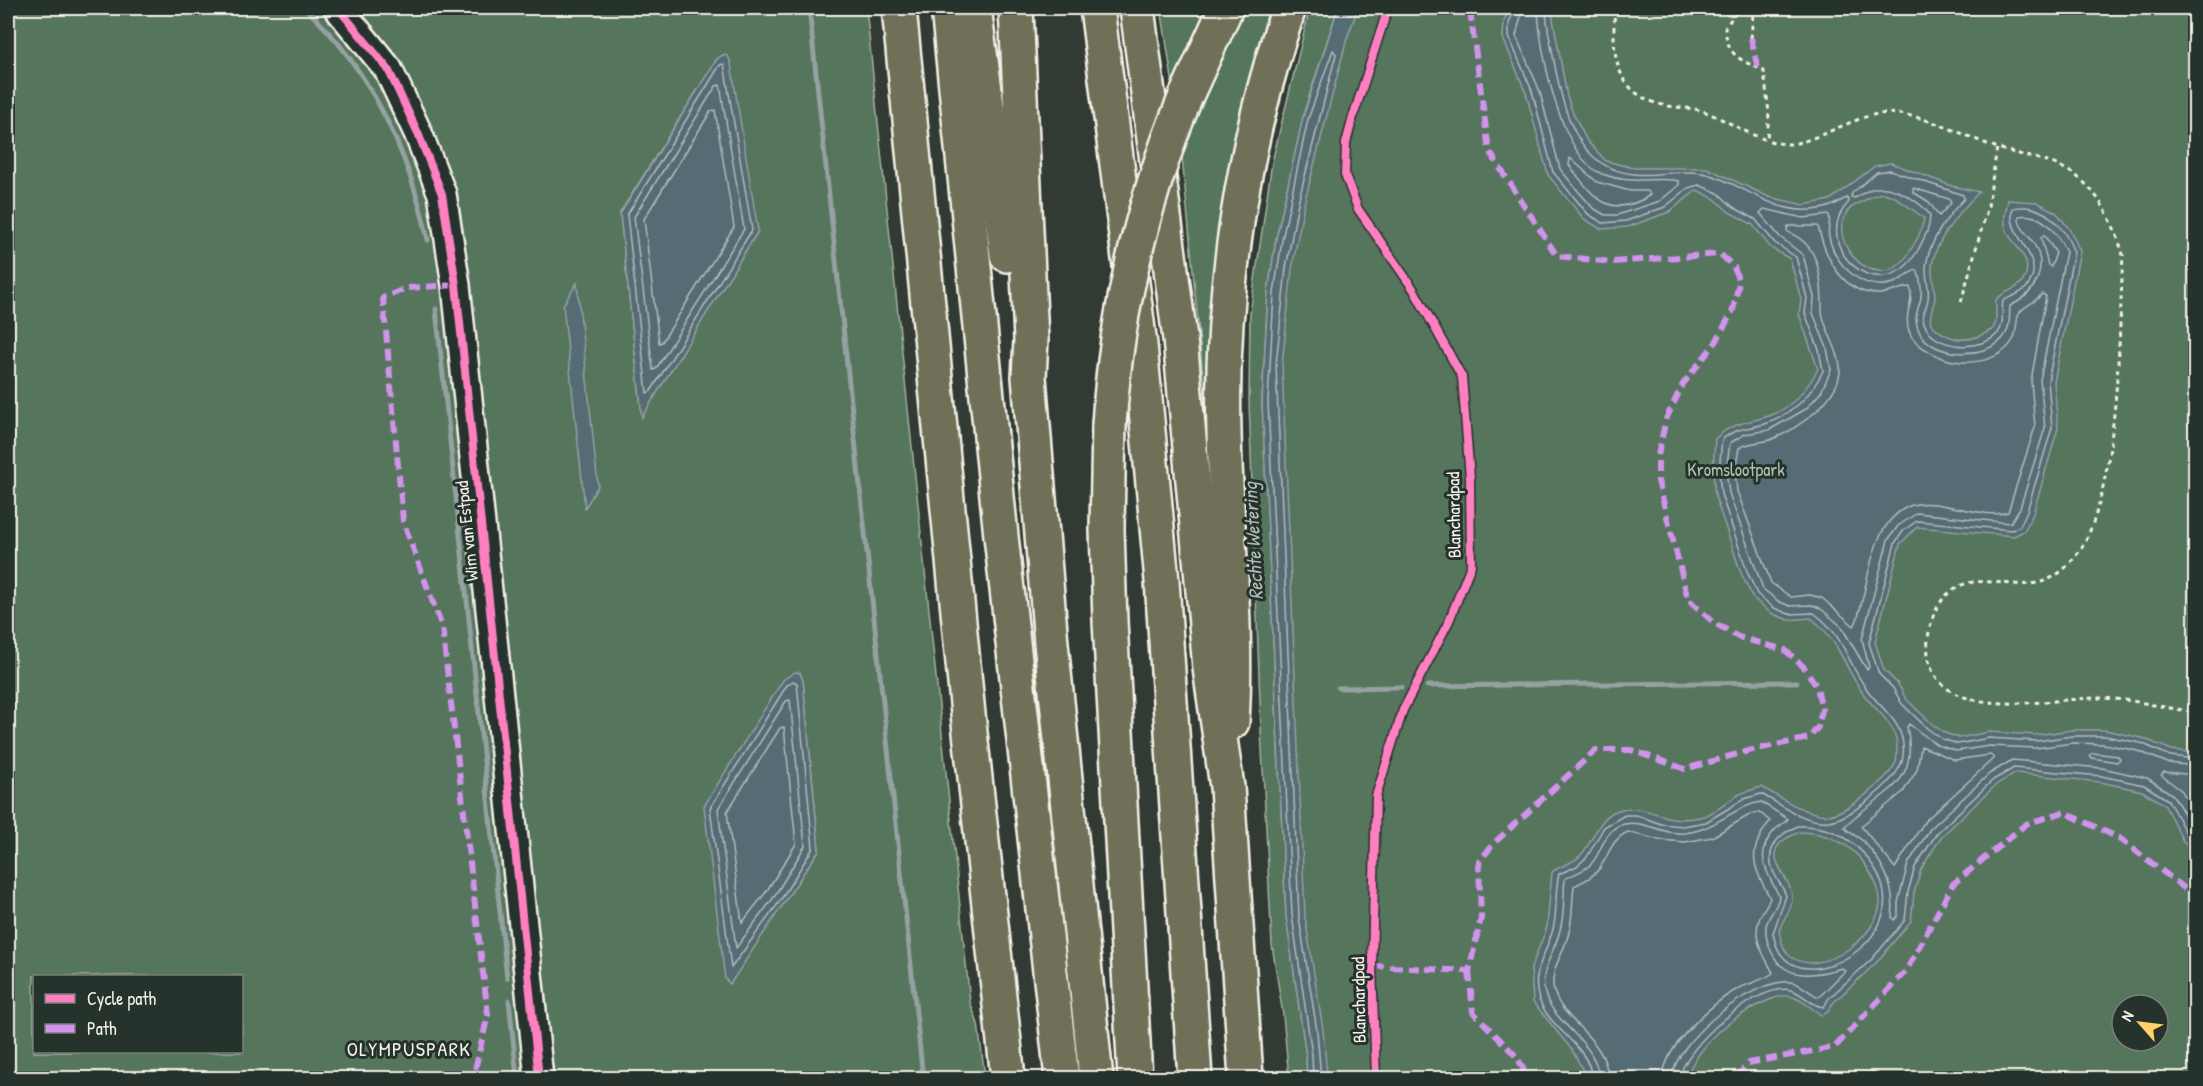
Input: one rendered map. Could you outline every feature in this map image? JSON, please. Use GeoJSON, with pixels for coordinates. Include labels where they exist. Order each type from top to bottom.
{"type":"FeatureCollection","features":[{"type":"Feature","properties":{"kind":"highway"},"geometry":{"type":"LineString","coordinates":[[898,8],[968,714],[1008,1078]]}},
{"type":"Feature","properties":{"kind":"highway"},"geometry":{"type":"LineString","coordinates":[[948,8],[1001,536],[1062,1078]]}},
{"type":"Feature","properties":{"kind":"highway"},"geometry":{"type":"LineString","coordinates":[[974,8],[1017,341],[1029,377]]}},
{"type":"Feature","properties":{"kind":"highway"},"geometry":{"type":"LineString","coordinates":[[1016,8],[1031,340],[1029,377],[1051,643],[1096,1078]]}},
{"type":"Feature","properties":{"kind":"highway"},"geometry":{"type":"LineString","coordinates":[[1097,8],[1140,345],[1160,558],[1178,784],[1195,1078]]}},
{"type":"Feature","properties":{"kind":"highway"},"geometry":{"type":"LineString","coordinates":[[1137,8],[1180,339],[1210,668],[1227,787],[1246,1078]]}},
{"type":"Feature","properties":{"kind":"highway"},"geometry":{"type":"LineString","coordinates":[[1135,1078],[1110,621],[1107,529],[1109,426],[1120,326],[1139,236],[1164,152],[1186,96],[1226,8]]}},
{"type":"Feature","properties":{"kind":"highway"},"geometry":{"type":"LineString","coordinates":[[1227,787],[1235,668],[1224,430],[1227,321],[1237,219],[1259,109],[1289,8]]}},
{"type":"Feature","properties":{"kind":"street","name":"Wim van Estpad"},"geometry":{"type":"LineString","coordinates":[[338,8],[388,69],[441,194],[457,297],[539,1078]]}},
{"type":"Feature","properties":{"kind":"path"},"geometry":{"type":"LineString","coordinates":[[1615,8],[1613,40],[1616,63],[1638,95],[1659,104],[1705,111],[1767,140],[1790,145],[1877,114],[1901,114],[1997,148],[2048,160],[2076,176],[2096,195],[2116,230],[2124,255],[2104,486],[2090,529],[2078,553],[2052,577],[2025,586],[1977,583],[1955,589],[1941,602],[1930,622],[1928,644],[1932,671],[1943,687],[1960,698],[2040,704],[2094,698],[2196,712]]}},
{"type":"Feature","properties":{"kind":"path"},"geometry":{"type":"LineString","coordinates":[[1751,38],[1753,14],[1748,8],[1738,9],[1725,28],[1726,44],[1733,56],[1764,71],[1769,113],[1767,140]]}},
{"type":"Feature","properties":{"kind":"path"},"geometry":{"type":"LineString","coordinates":[[1961,302],[1988,206],[1997,148]]}},
{"type":"Feature","properties":{"kind":"green space"},"geometry":{"type":"Polygon","coordinates":[[[8,8],[866,8],[970,1002],[978,1024],[985,1078],[8,1078],[8,8]],[[723,55],[717,59],[620,213],[642,416],[758,231],[723,55]],[[800,673],[730,983],[819,850],[803,681],[800,673]]]}},
{"type":"Feature","properties":{"kind":"green space"},"geometry":{"type":"Polygon","coordinates":[[[1161,8],[1212,8],[1173,85],[1161,8]]]}},
{"type":"Feature","properties":{"kind":"green space"},"geometry":{"type":"Polygon","coordinates":[[[1240,8],[1277,8],[1209,437],[1182,157],[1204,86],[1240,8]]]}},
{"type":"Feature","properties":{"kind":"green space"},"geometry":{"type":"Polygon","coordinates":[[[1310,8],[1338,8],[1305,109],[1276,239],[1268,292],[1262,402],[1286,916],[1306,1056],[1307,1078],[1289,1078],[1283,1015],[1272,945],[1261,730],[1249,401],[1250,314],[1272,162],[1310,8]]]}},
{"type":"Feature","properties":{"kind":"green space","name":"Kromslootpark"},"geometry":{"type":"Polygon","coordinates":[[[1347,8],[2195,8],[2195,1078],[1317,1078],[1285,787],[1272,329],[1347,8]]]}},
{"type":"Feature","properties":{"kind":"water"},"geometry":{"type":"Polygon","coordinates":[[[1338,8],[1358,8],[1347,38],[1304,204],[1292,269],[1282,365],[1305,917],[1323,1030],[1327,1075],[1327,1078],[1307,1078],[1306,1056],[1286,916],[1262,402],[1268,292],[1276,239],[1303,117],[1338,8]]]}},
{"type":"Feature","properties":{"kind":"water"},"geometry":{"type":"Polygon","coordinates":[[[1510,8],[1551,8],[1567,96],[1572,111],[1587,141],[1606,161],[1634,168],[1707,168],[1769,197],[1804,205],[1830,200],[1875,166],[1891,163],[1952,186],[1979,192],[1957,216],[1944,235],[1932,265],[1935,298],[1931,324],[1953,338],[1968,339],[1993,329],[1996,322],[1996,300],[2023,281],[2027,266],[2025,259],[2006,229],[2008,200],[2037,202],[2057,213],[2070,230],[2080,251],[2054,382],[2058,428],[2033,514],[2024,531],[2014,536],[1917,527],[1900,544],[1875,642],[1884,670],[1898,684],[1906,699],[1932,724],[1945,733],[1959,738],[1989,732],[2036,735],[2072,730],[2105,730],[2142,738],[2172,750],[2195,753],[2195,851],[2183,841],[2164,804],[2142,791],[2100,782],[2016,773],[1997,784],[1941,837],[1921,869],[1914,893],[1911,921],[1876,963],[1833,1003],[1827,1013],[1821,1015],[1793,997],[1781,996],[1754,1007],[1718,1032],[1700,1053],[1685,1078],[1587,1078],[1572,1050],[1533,1002],[1531,968],[1547,927],[1552,872],[1580,856],[1606,817],[1623,809],[1636,809],[1673,818],[1689,819],[1705,815],[1740,794],[1762,787],[1800,808],[1825,815],[1833,814],[1865,796],[1885,778],[1896,762],[1897,744],[1888,722],[1862,692],[1835,644],[1821,627],[1811,618],[1788,620],[1771,613],[1753,598],[1741,573],[1715,496],[1713,471],[1715,439],[1731,427],[1771,415],[1788,406],[1802,393],[1818,369],[1799,314],[1801,299],[1790,259],[1771,248],[1752,224],[1729,212],[1715,199],[1697,190],[1669,212],[1628,227],[1601,229],[1584,219],[1548,175],[1526,93],[1503,38],[1504,21],[1510,8]],[[1884,193],[1859,203],[1846,214],[1842,228],[1845,244],[1854,257],[1866,267],[1881,271],[1896,267],[1910,251],[1919,235],[1924,218],[1895,197],[1884,193]],[[1800,832],[1785,839],[1775,854],[1792,897],[1791,907],[1779,932],[1788,955],[1804,962],[1818,962],[1833,958],[1860,940],[1877,914],[1880,896],[1869,871],[1851,849],[1827,836],[1800,832]]]}},
{"type":"Feature","properties":{"kind":"water"},"geometry":{"type":"Polygon","coordinates":[[[723,55],[728,56],[731,64],[758,231],[642,417],[620,214],[717,59],[723,55]]]}},
{"type":"Feature","properties":{"kind":"water"},"geometry":{"type":"Polygon","coordinates":[[[577,283],[598,486],[585,508],[563,305],[577,283]]]}},
{"type":"Feature","properties":{"kind":"water"},"geometry":{"type":"Polygon","coordinates":[[[795,672],[800,673],[803,681],[819,850],[730,984],[725,979],[704,806],[783,680],[795,672]]]}},
{"type":"Feature","properties":{"kind":"waterway"},"geometry":{"type":"LineString","coordinates":[[305,8],[349,57],[384,114],[410,175],[428,240]]}},
{"type":"Feature","properties":{"kind":"waterway"},"geometry":{"type":"LineString","coordinates":[[809,8],[923,1078]]}},
{"type":"Feature","properties":{"kind":"waterway"},"geometry":{"type":"LineString","coordinates":[[436,309],[507,978]]}},
{"type":"Feature","properties":{"kind":"waterway"},"geometry":{"type":"LineString","coordinates":[[1427,686],[1797,682]]}},
{"type":"Feature","properties":{"kind":"waterway"},"geometry":{"type":"LineString","coordinates":[[1338,688],[1401,687]]}},
{"type":"Feature","properties":{"kind":"waterway"},"geometry":{"type":"LineString","coordinates":[[509,1000],[517,1078]]}},
{"type":"Feature","properties":{"kind":"marked path"},"geometry":{"type":"LineString","coordinates":[[1372,966],[1469,971],[1481,918],[1479,862],[1494,843],[1596,750],[1631,750],[1685,769],[1748,751],[1809,738],[1818,727],[1822,710],[1817,687],[1804,667],[1785,650],[1738,637],[1713,622],[1688,599],[1658,481],[1658,455],[1666,419],[1683,384],[1716,342],[1733,310],[1739,283],[1734,267],[1720,254],[1612,262],[1557,256],[1489,151],[1471,18],[1475,8]]}},
{"type":"Feature","properties":{"kind":"marked path"},"geometry":{"type":"LineString","coordinates":[[1751,38],[1758,68]]}},
{"type":"Feature","properties":{"kind":"marked path"},"geometry":{"type":"LineString","coordinates":[[456,285],[407,288],[383,298],[403,521],[442,627],[488,1015],[473,1078]]}},
{"type":"Feature","properties":{"kind":"marked path"},"geometry":{"type":"LineString","coordinates":[[1737,1078],[1748,1063],[1835,1047],[1906,971],[1953,884],[2026,824],[2064,812],[2119,838],[2196,897]]}},
{"type":"Feature","properties":{"kind":"marked path"},"geometry":{"type":"LineString","coordinates":[[1469,971],[1473,1012],[1517,1057],[1528,1078]]}},
{"type":"Feature","properties":{"kind":"cycle path"},"geometry":{"type":"LineString","coordinates":[[338,8],[388,69],[418,133],[442,194],[456,285],[539,1078]]}},
{"type":"Feature","properties":{"kind":"cycle path","name":"Blanchardpad"},"geometry":{"type":"LineString","coordinates":[[1376,1078],[1372,966],[1376,796],[1403,710],[1449,621],[1471,565],[1470,478],[1462,377],[1414,290],[1358,209],[1345,175],[1346,143],[1388,8]]}},
{"type":"Feature","properties":{"kind":"district","name":"OLYMPUSPARK"},"geometry":{"type":"Point","coordinates":[409,1049]}},
{"type":"Feature","properties":{"kind":"water label","name":"Rechte Wetering"},"geometry":{"type":"Point","coordinates":[1253,541]}}]}
